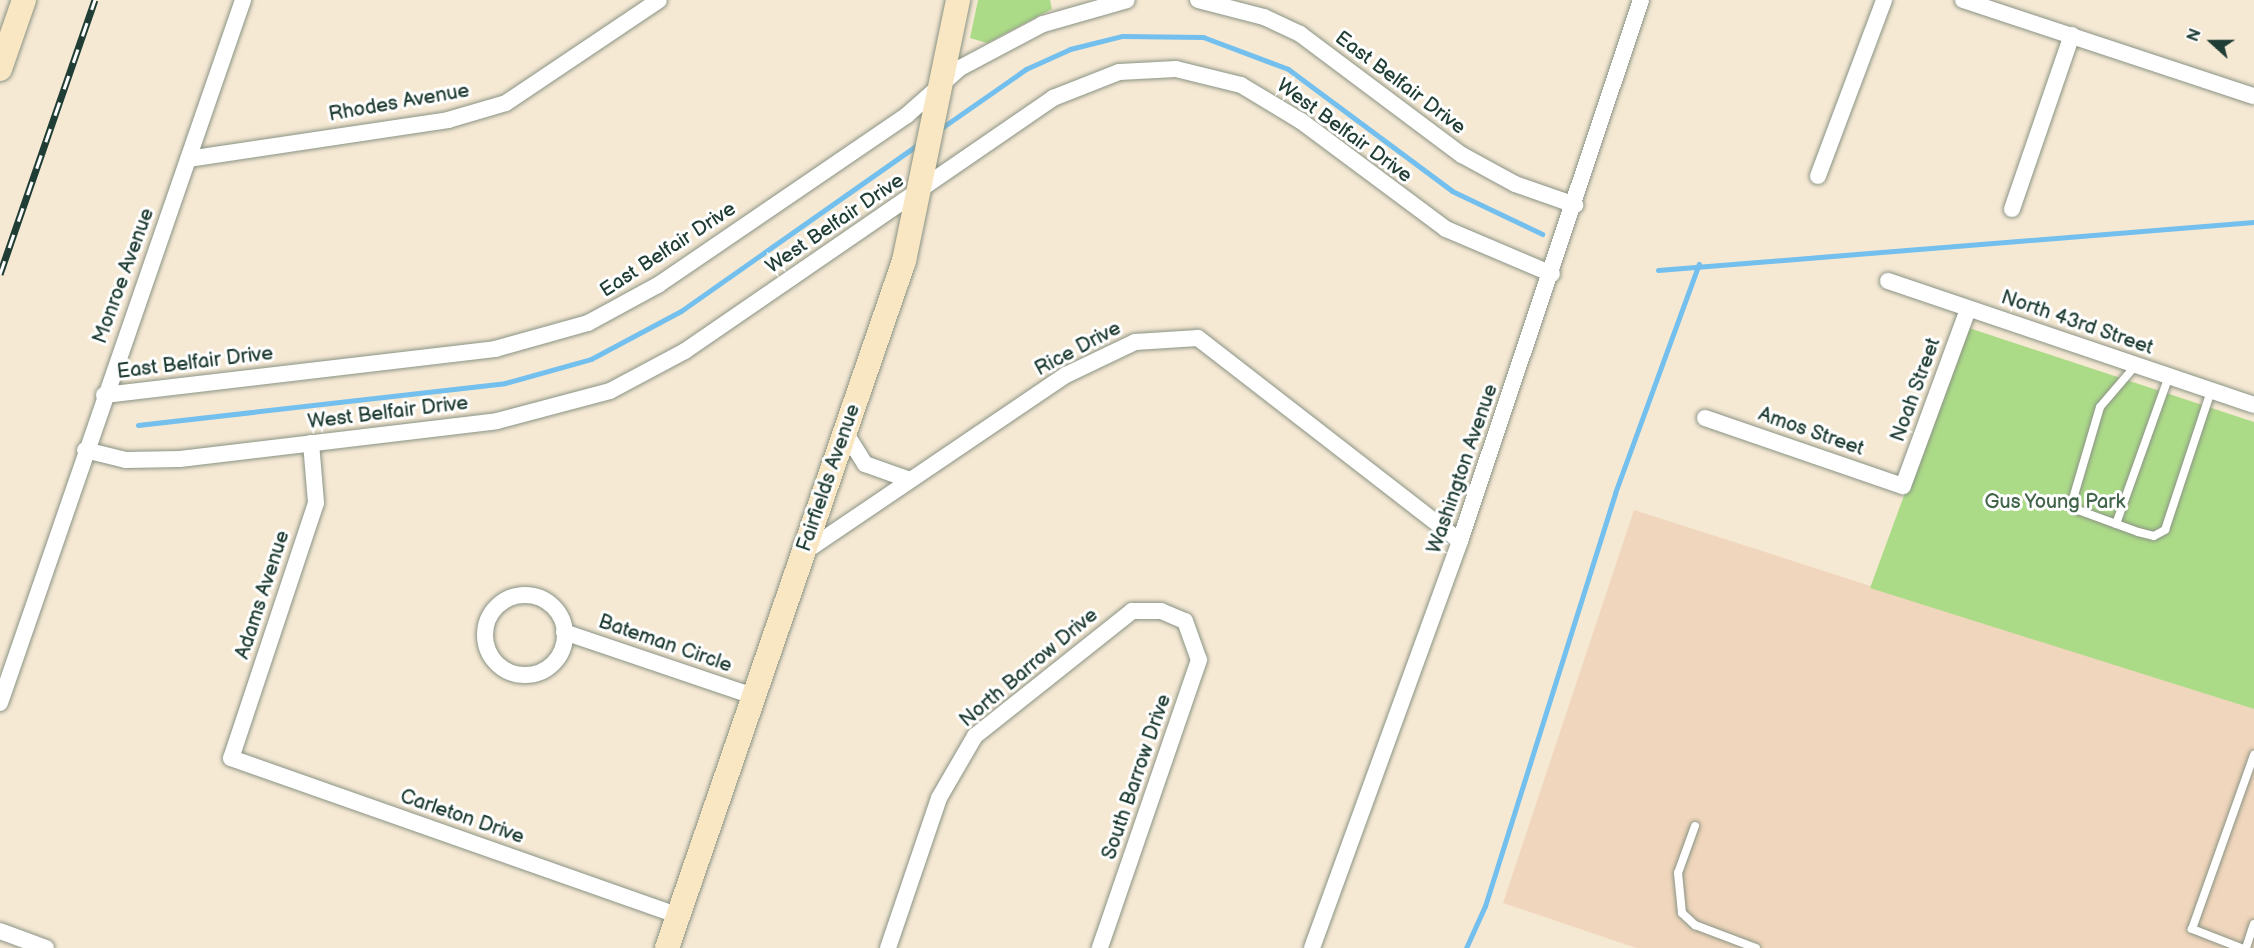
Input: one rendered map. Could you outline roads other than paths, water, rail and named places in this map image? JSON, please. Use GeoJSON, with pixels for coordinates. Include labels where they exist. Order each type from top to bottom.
{"type":"FeatureCollection","features":[{"type":"Feature","properties":{"kind":"street"},"geometry":{"type":"LineString","coordinates":[[0,69],[24,0]]}},
{"type":"Feature","properties":{"kind":"street","name":"Monroe Avenue"},"geometry":{"type":"LineString","coordinates":[[0,703],[104,395],[243,0]]}},
{"type":"Feature","properties":{"kind":"street","name":"Rhodes Avenue"},"geometry":{"type":"LineString","coordinates":[[188,159],[448,120],[506,103],[659,0]]}},
{"type":"Feature","properties":{"kind":"street","name":"Fairfields Avenue"},"geometry":{"type":"LineString","coordinates":[[667,948],[845,432],[924,182],[958,0]]}},
{"type":"Feature","properties":{"kind":"street","name":"East Belfair Drive"},"geometry":{"type":"LineString","coordinates":[[104,395],[495,349],[588,323],[677,272],[1043,24],[1127,0]]}},
{"type":"Feature","properties":{"kind":"street","name":"East Belfair Drive"},"geometry":{"type":"LineString","coordinates":[[1198,0],[1264,17],[1300,34],[1462,155],[1515,184],[1575,205]]}},
{"type":"Feature","properties":{"kind":"street"},"geometry":{"type":"LineString","coordinates":[[1818,176],[1884,0]]}},
{"type":"Feature","properties":{"kind":"street"},"geometry":{"type":"LineString","coordinates":[[1963,0],[2254,96]]}},
{"type":"Feature","properties":{"kind":"street","name":"Washington Avenue"},"geometry":{"type":"LineString","coordinates":[[1312,948],[1460,541],[1575,205],[1639,1]]}},
{"type":"Feature","properties":{"kind":"street"},"geometry":{"type":"LineString","coordinates":[[2012,209],[2072,35]]}},
{"type":"Feature","properties":{"kind":"street","name":"West Belfair Drive"},"geometry":{"type":"LineString","coordinates":[[85,450],[138,461],[311,443],[509,419],[610,391],[685,351],[924,182],[1073,88],[1119,72],[1176,69],[1210,75],[1260,95],[1427,218],[1480,247],[1552,274]]}},
{"type":"Feature","properties":{"kind":"street","name":"North 43rd Street"},"geometry":{"type":"LineString","coordinates":[[1888,281],[2254,405]]}},
{"type":"Feature","properties":{"kind":"street","name":"Noah Street"},"geometry":{"type":"LineString","coordinates":[[1903,486],[1968,309]]}},
{"type":"Feature","properties":{"kind":"street","name":"Rice Drive"},"geometry":{"type":"LineString","coordinates":[[802,553],[1066,375],[1135,342],[1198,338],[1460,541]]}},
{"type":"Feature","properties":{"kind":"street","name":"Amos Street"},"geometry":{"type":"LineString","coordinates":[[1705,418],[1903,486]]}},
{"type":"Feature","properties":{"kind":"street"},"geometry":{"type":"LineString","coordinates":[[845,432],[866,464],[910,480]]}},
{"type":"Feature","properties":{"kind":"street","name":"Adams Avenue"},"geometry":{"type":"LineString","coordinates":[[231,758],[316,503],[311,443]]}},
{"type":"Feature","properties":{"kind":"street"},"geometry":{"type":"LineString","coordinates":[[530,595],[553,606],[564,632],[552,665],[527,675],[502,668],[487,647],[485,634],[495,609],[530,595]]}},
{"type":"Feature","properties":{"kind":"street","name":"North Barrow Drive"},"geometry":{"type":"LineString","coordinates":[[888,948],[939,798],[975,736],[1132,611],[1161,611],[1185,621]]}},
{"type":"Feature","properties":{"kind":"street","name":"South Barrow Drive"},"geometry":{"type":"LineString","coordinates":[[1100,948],[1199,660],[1185,621]]}},
{"type":"Feature","properties":{"kind":"street","name":"Bateman Circle"},"geometry":{"type":"LineString","coordinates":[[564,632],[753,696]]}},
{"type":"Feature","properties":{"kind":"street","name":"Carleton Drive"},"geometry":{"type":"LineString","coordinates":[[231,758],[679,916]]}},
{"type":"Feature","properties":{"kind":"street"},"geometry":{"type":"LineString","coordinates":[[0,931],[46,948]]}},
{"type":"Feature","properties":{"kind":"lane"},"geometry":{"type":"LineString","coordinates":[[2136,365],[2100,407],[2073,500],[2078,510],[2116,524],[2154,536],[2165,530],[2211,391]]}},
{"type":"Feature","properties":{"kind":"lane"},"geometry":{"type":"LineString","coordinates":[[2116,524],[2169,376]]}},
{"type":"Feature","properties":{"kind":"lane"},"geometry":{"type":"LineString","coordinates":[[2241,948],[2192,927],[2254,755]]}},
{"type":"Feature","properties":{"kind":"lane"},"geometry":{"type":"LineString","coordinates":[[1695,826],[1678,873],[1682,913],[1695,925],[1756,948]]}},
{"type":"Feature","properties":{"kind":"lane"},"geometry":{"type":"LineString","coordinates":[[2246,948],[2254,924]]}},
{"type":"Feature","properties":{"kind":"waterway"},"geometry":{"type":"LineString","coordinates":[[940,129],[1026,69],[1070,49],[1122,36],[1203,37],[1288,69],[1452,191],[1542,234]]}},
{"type":"Feature","properties":{"kind":"waterway"},"geometry":{"type":"LineString","coordinates":[[138,425],[505,383],[591,359],[681,311],[920,143]]}},
{"type":"Feature","properties":{"kind":"waterway"},"geometry":{"type":"LineString","coordinates":[[1658,270],[2254,222]]}},
{"type":"Feature","properties":{"kind":"waterway"},"geometry":{"type":"LineString","coordinates":[[1466,948],[1485,906],[1615,493],[1699,264]]}},
{"type":"Feature","properties":{"kind":"railway"},"geometry":{"type":"LineString","coordinates":[[0,274],[95,0]]}},
{"type":"Feature","properties":{"kind":"park label","name":"Gus Young Park"},"geometry":{"type":"Point","coordinates":[2055,502]}}]}
